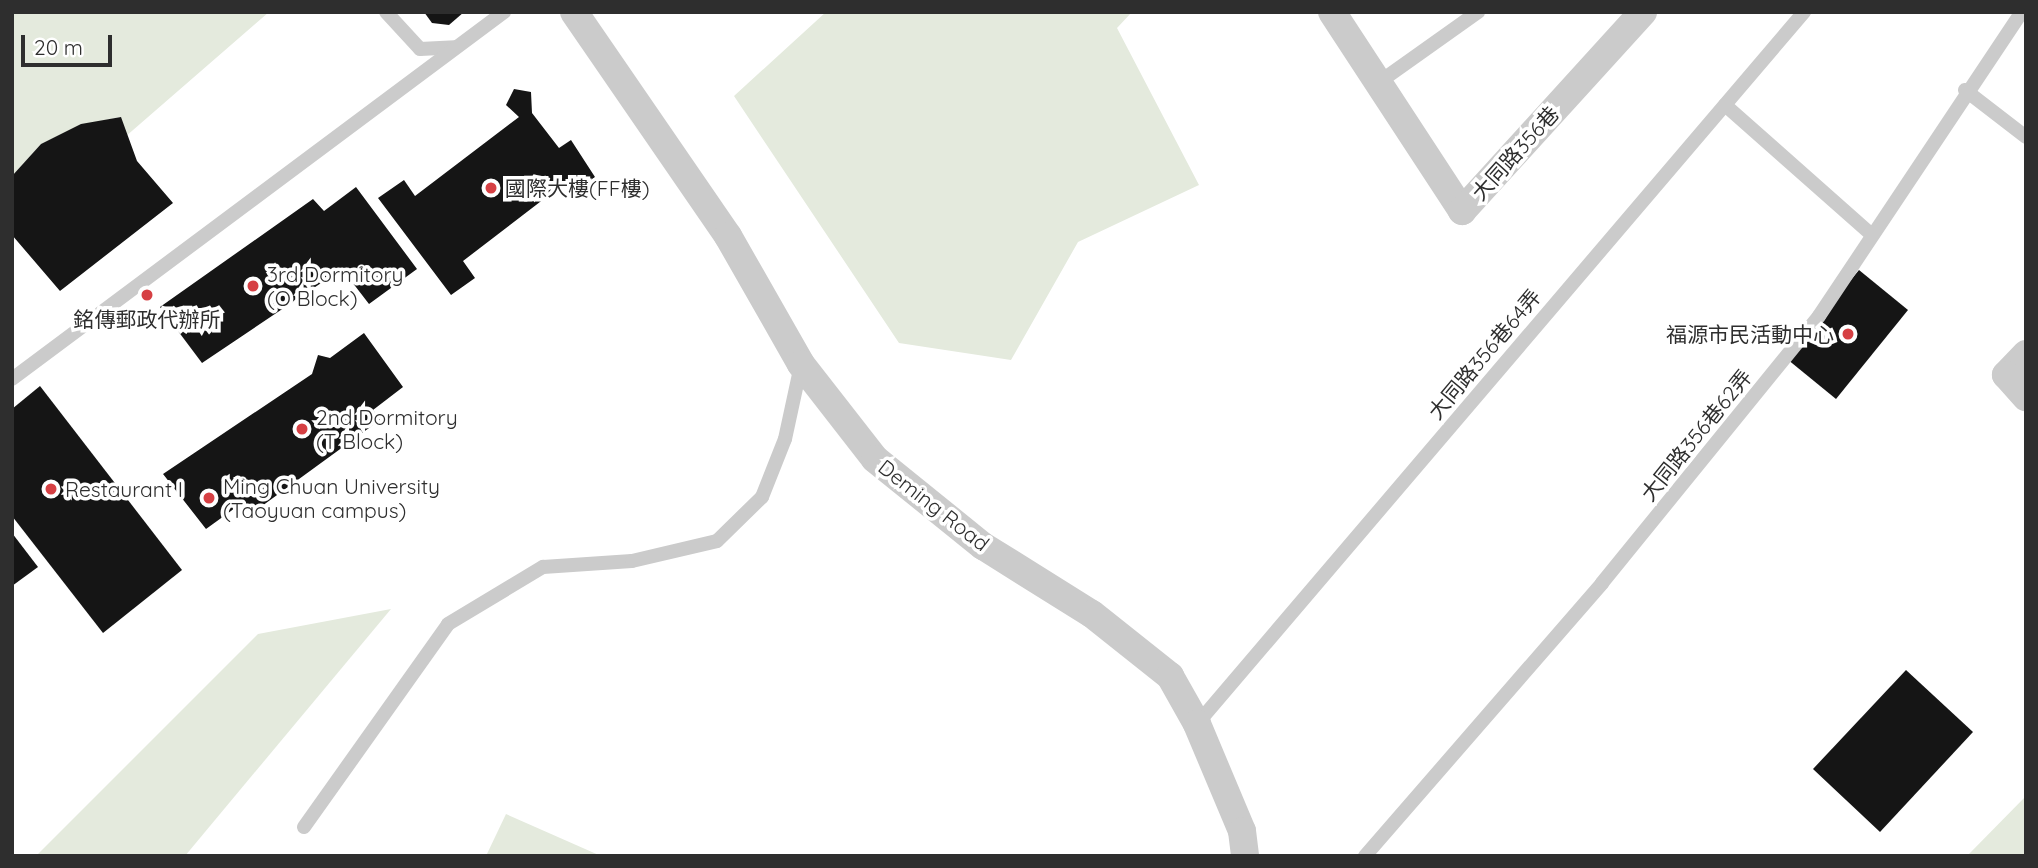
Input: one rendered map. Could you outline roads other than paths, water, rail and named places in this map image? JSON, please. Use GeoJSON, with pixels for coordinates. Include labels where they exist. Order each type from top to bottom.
{"type":"FeatureCollection","features":[{"type":"Feature","properties":{"kind":"street","name":"Deming Road"},"geometry":{"type":"LineString","coordinates":[[574,12],[728,236],[801,364],[875,459],[983,546],[1092,614],[1170,676],[1197,724],[1242,831],[1245,856]]}},
{"type":"Feature","properties":{"kind":"street","name":"大同路356巷"},"geometry":{"type":"LineString","coordinates":[[1332,12],[1462,211],[1643,12]]}},
{"type":"Feature","properties":{"kind":"street"},"geometry":{"type":"LineString","coordinates":[[2026,354],[2006,375],[2026,397]]}},
{"type":"Feature","properties":{"kind":"lane"},"geometry":{"type":"LineString","coordinates":[[386,12],[420,49],[460,46]]}},
{"type":"Feature","properties":{"kind":"lane"},"geometry":{"type":"LineString","coordinates":[[12,379],[504,12]]}},
{"type":"Feature","properties":{"kind":"lane"},"geometry":{"type":"LineString","coordinates":[[1378,83],[1478,12]]}},
{"type":"Feature","properties":{"kind":"lane","name":"大同路356巷64弄"},"geometry":{"type":"LineString","coordinates":[[1197,724],[1804,12]]}},
{"type":"Feature","properties":{"kind":"lane","name":"大同路356巷62弄"},"geometry":{"type":"LineString","coordinates":[[1365,856],[1611,572],[1819,316],[1965,90],[2022,12]]}},
{"type":"Feature","properties":{"kind":"lane"},"geometry":{"type":"LineString","coordinates":[[1965,90],[2026,137]]}},
{"type":"Feature","properties":{"kind":"lane"},"geometry":{"type":"LineString","coordinates":[[1725,105],[1872,235]]}},
{"type":"Feature","properties":{"kind":"lane"},"geometry":{"type":"LineString","coordinates":[[304,827],[448,624],[543,567],[632,561],[717,541],[762,497],[785,439],[801,364]]}},
{"type":"Feature","properties":{"kind":"place","name":"國際大樓(FF樓)"},"geometry":{"type":"Point","coordinates":[491,188]}},
{"type":"Feature","properties":{"kind":"place","name":"3rd Dormitory (O Block)"},"geometry":{"type":"Point","coordinates":[253,286]}},
{"type":"Feature","properties":{"kind":"place","name":"銘傳郵政代辦所"},"geometry":{"type":"Point","coordinates":[147,295]}},
{"type":"Feature","properties":{"kind":"place","name":"福源市民活動中心"},"geometry":{"type":"Point","coordinates":[1848,334]}},
{"type":"Feature","properties":{"kind":"place","name":"2nd Dormitory (T Block)"},"geometry":{"type":"Point","coordinates":[302,429]}},
{"type":"Feature","properties":{"kind":"place","name":"Restaurant I"},"geometry":{"type":"Point","coordinates":[51,489]}},
{"type":"Feature","properties":{"kind":"place","name":"Ming Chuan University (Taoyuan campus)"},"geometry":{"type":"Point","coordinates":[209,498]}}]}
